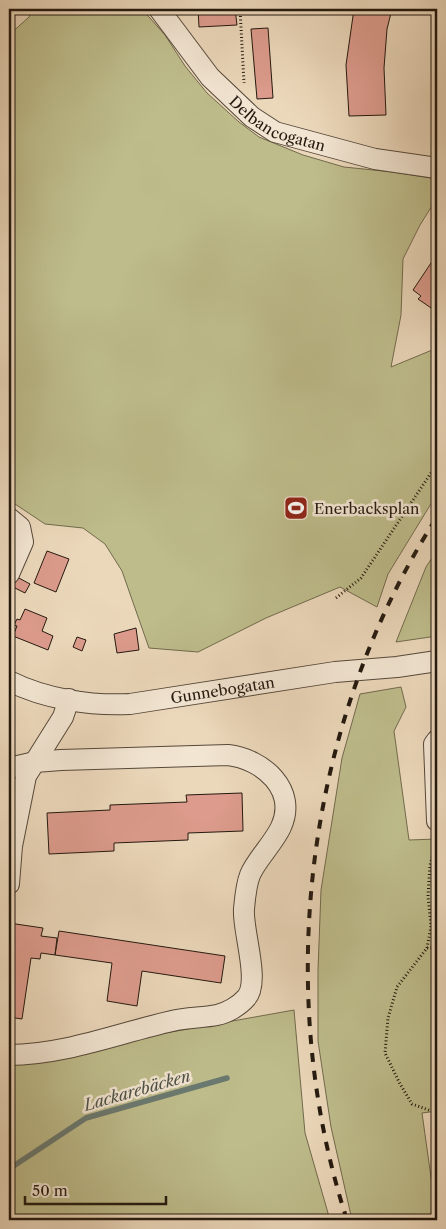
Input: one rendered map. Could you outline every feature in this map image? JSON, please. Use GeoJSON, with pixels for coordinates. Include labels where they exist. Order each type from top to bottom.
{"type":"FeatureCollection","features":[{"type":"Feature","properties":{"kind":"street","name":"Delbancogatan"},"geometry":{"type":"LineString","coordinates":[[159,9],[210,77],[252,117],[275,132],[375,159],[437,168]]}},
{"type":"Feature","properties":{"kind":"street"},"geometry":{"type":"LineString","coordinates":[[9,518],[20,527],[23,542],[9,574]]}},
{"type":"Feature","properties":{"kind":"street","name":"Gunnebogatan"},"geometry":{"type":"LineString","coordinates":[[9,681],[28,689],[69,699],[109,705],[144,703],[335,672],[397,667],[437,661]]}},
{"type":"Feature","properties":{"kind":"street"},"geometry":{"type":"LineString","coordinates":[[9,884],[12,846],[26,776],[63,717],[69,699]]}},
{"type":"Feature","properties":{"kind":"street"},"geometry":{"type":"LineString","coordinates":[[437,740],[434,744],[437,821]]}},
{"type":"Feature","properties":{"kind":"street"},"geometry":{"type":"LineString","coordinates":[[9,768],[34,762],[228,755],[243,757],[266,769],[276,780],[283,793],[285,813],[281,826],[250,874],[244,911],[252,981],[248,997],[237,1006],[219,1015],[175,1020],[42,1053],[9,1055]]}},
{"type":"Feature","properties":{"kind":"path"},"geometry":{"type":"LineString","coordinates":[[240,9],[244,86]]}},
{"type":"Feature","properties":{"kind":"path"},"geometry":{"type":"LineString","coordinates":[[336,598],[361,578],[437,464]]}},
{"type":"Feature","properties":{"kind":"path"},"geometry":{"type":"LineString","coordinates":[[437,839],[430,865],[428,948],[397,987],[388,1018],[385,1053],[412,1104],[437,1113]]}},
{"type":"Feature","properties":{"kind":"path"},"geometry":{"type":"LineString","coordinates":[[428,948],[437,948]]}},
{"type":"Feature","properties":{"kind":"shaded area"},"geometry":{"type":"Polygon","coordinates":[[[33,9],[142,9],[165,35],[185,66],[207,93],[259,137],[303,155],[344,167],[437,179],[437,198],[420,225],[403,259],[401,315],[391,367],[437,348],[437,494],[388,574],[377,607],[340,587],[266,618],[198,652],[149,648],[122,571],[105,544],[83,528],[45,524],[9,500],[9,35],[29,17],[33,9]]]}},
{"type":"Feature","properties":{"kind":"shaded area"},"geometry":{"type":"Polygon","coordinates":[[[437,550],[437,636],[396,642],[426,567],[437,550]]]}},
{"type":"Feature","properties":{"kind":"shaded area"},"geometry":{"type":"Polygon","coordinates":[[[401,687],[406,707],[394,731],[409,840],[437,839],[437,1111],[422,1113],[437,1220],[352,1220],[331,1127],[318,1041],[321,890],[342,758],[360,694],[401,687]]]}},
{"type":"Feature","properties":{"kind":"shaded area"},"geometry":{"type":"Polygon","coordinates":[[[294,1010],[305,1133],[330,1220],[9,1220],[9,1061],[294,1010]]]}},
{"type":"Feature","properties":{"kind":"building"},"geometry":{"type":"Polygon","coordinates":[[[198,9],[235,9],[237,25],[199,27],[198,9]]]}},
{"type":"Feature","properties":{"kind":"building"},"geometry":{"type":"Polygon","coordinates":[[[354,9],[392,9],[387,29],[384,68],[386,115],[349,116],[346,65],[354,9]]]}},
{"type":"Feature","properties":{"kind":"building"},"geometry":{"type":"Polygon","coordinates":[[[268,28],[273,98],[257,99],[251,29],[268,28]]]}},
{"type":"Feature","properties":{"kind":"building"},"geometry":{"type":"Polygon","coordinates":[[[437,254],[437,312],[418,299],[421,296],[413,290],[437,254]]]}},
{"type":"Feature","properties":{"kind":"building"},"geometry":{"type":"Polygon","coordinates":[[[47,551],[69,559],[56,592],[34,583],[47,551]]]}},
{"type":"Feature","properties":{"kind":"building"},"geometry":{"type":"Polygon","coordinates":[[[17,577],[30,584],[25,593],[13,587],[17,577]]]}},
{"type":"Feature","properties":{"kind":"building"},"geometry":{"type":"Polygon","coordinates":[[[25,609],[47,618],[42,631],[53,636],[48,650],[13,636],[17,626],[14,625],[17,619],[20,620],[25,609]]]}},
{"type":"Feature","properties":{"kind":"building"},"geometry":{"type":"Polygon","coordinates":[[[136,628],[139,650],[117,653],[114,634],[136,628]]]}},
{"type":"Feature","properties":{"kind":"building"},"geometry":{"type":"Polygon","coordinates":[[[77,637],[86,640],[82,651],[73,647],[77,637]]]}},
{"type":"Feature","properties":{"kind":"building"},"geometry":{"type":"Polygon","coordinates":[[[242,793],[243,831],[188,833],[188,840],[114,843],[114,851],[49,854],[47,813],[110,810],[110,805],[187,802],[186,795],[242,793]]]}},
{"type":"Feature","properties":{"kind":"building"},"geometry":{"type":"Polygon","coordinates":[[[9,923],[43,928],[41,936],[57,938],[55,955],[41,953],[40,959],[31,958],[22,1019],[9,1017],[9,923]]]}},
{"type":"Feature","properties":{"kind":"building"},"geometry":{"type":"Polygon","coordinates":[[[59,931],[225,956],[221,983],[142,971],[137,1006],[107,1001],[112,963],[55,955],[59,931]]]}},
{"type":"Feature","properties":{"kind":"waterway","name":"Lackarebäcken"},"geometry":{"type":"LineString","coordinates":[[9,1169],[86,1118],[227,1078]]}},
{"type":"Feature","properties":{"kind":"railway"},"geometry":{"type":"LineString","coordinates":[[347,1220],[324,1132],[311,1042],[308,950],[315,858],[331,768],[357,680],[392,596],[437,517]]}},
{"type":"Feature","properties":{"kind":"place","name":"Enerbacksplan"},"geometry":{"type":"Point","coordinates":[296,508]}}]}
